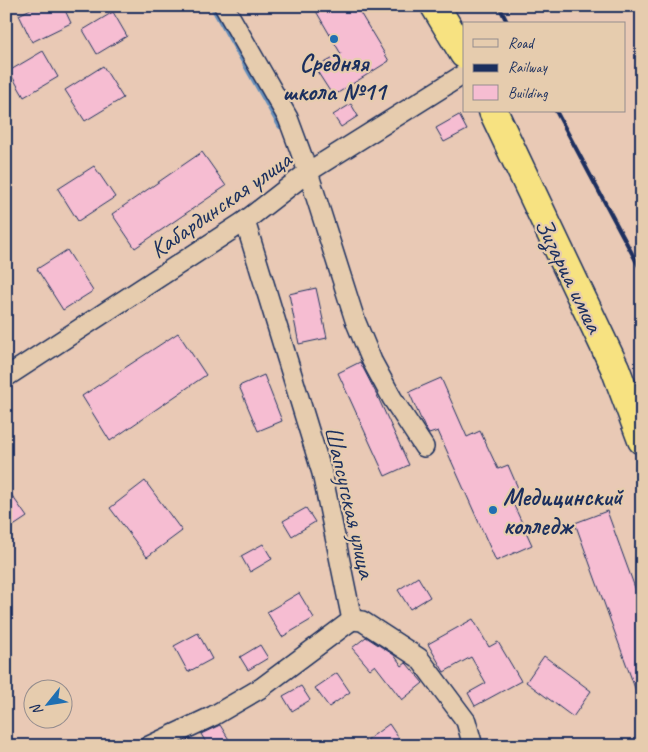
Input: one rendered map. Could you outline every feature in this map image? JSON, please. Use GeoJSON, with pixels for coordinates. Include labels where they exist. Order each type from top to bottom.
{"type":"FeatureCollection","features":[{"type":"Feature","properties":{"kind":"highway"},"geometry":{"type":"LineString","coordinates":[[435,6],[463,52]]}},
{"type":"Feature","properties":{"kind":"highway","name":"Ӡиӡариа имҩа"},"geometry":{"type":"LineString","coordinates":[[493,112],[615,368],[642,440]]}},
{"type":"Feature","properties":{"kind":"street"},"geometry":{"type":"LineString","coordinates":[[224,6],[288,118],[308,172],[355,320],[372,361],[392,398],[424,447]]}},
{"type":"Feature","properties":{"kind":"street","name":"Кабардинская улица"},"geometry":{"type":"LineString","coordinates":[[6,377],[245,221],[308,172],[463,75]]}},
{"type":"Feature","properties":{"kind":"street","name":"Шапсугская улица"},"geometry":{"type":"LineString","coordinates":[[245,221],[322,473],[352,620]]}},
{"type":"Feature","properties":{"kind":"street"},"geometry":{"type":"LineString","coordinates":[[149,746],[213,716],[261,688],[352,620],[362,621],[419,658],[466,721],[473,746]]}},
{"type":"Feature","properties":{"kind":"building"},"geometry":{"type":"Polygon","coordinates":[[[36,6],[63,6],[71,23],[32,42],[19,15],[36,6]]]}},
{"type":"Feature","properties":{"kind":"building"},"geometry":{"type":"Polygon","coordinates":[[[313,6],[356,6],[389,61],[333,96],[315,68],[341,54],[313,6]]]}},
{"type":"Feature","properties":{"kind":"building"},"geometry":{"type":"Polygon","coordinates":[[[113,12],[127,36],[97,54],[83,30],[113,12]]]}},
{"type":"Feature","properties":{"kind":"building"},"geometry":{"type":"Polygon","coordinates":[[[43,51],[58,77],[24,97],[9,71],[43,51]]]}},
{"type":"Feature","properties":{"kind":"building"},"geometry":{"type":"Polygon","coordinates":[[[103,66],[123,98],[85,121],[65,90],[103,66]]]}},
{"type":"Feature","properties":{"kind":"building"},"geometry":{"type":"Polygon","coordinates":[[[351,104],[358,116],[341,127],[333,115],[351,104]]]}},
{"type":"Feature","properties":{"kind":"building"},"geometry":{"type":"Polygon","coordinates":[[[459,115],[467,130],[444,142],[436,128],[459,115]]]}},
{"type":"Feature","properties":{"kind":"building"},"geometry":{"type":"Polygon","coordinates":[[[202,152],[226,186],[135,248],[112,214],[202,152]]]}},
{"type":"Feature","properties":{"kind":"building"},"geometry":{"type":"Polygon","coordinates":[[[94,166],[115,197],[78,221],[58,189],[94,166]]]}},
{"type":"Feature","properties":{"kind":"building"},"geometry":{"type":"Polygon","coordinates":[[[67,250],[93,291],[63,310],[37,269],[67,250]]]}},
{"type":"Feature","properties":{"kind":"building"},"geometry":{"type":"Polygon","coordinates":[[[316,288],[327,338],[299,344],[289,294],[316,288]]]}},
{"type":"Feature","properties":{"kind":"building"},"geometry":{"type":"Polygon","coordinates":[[[178,333],[206,375],[110,441],[82,396],[178,333]]]}},
{"type":"Feature","properties":{"kind":"building"},"geometry":{"type":"Polygon","coordinates":[[[360,362],[409,465],[385,476],[338,373],[360,362]]]}},
{"type":"Feature","properties":{"kind":"building"},"geometry":{"type":"Polygon","coordinates":[[[264,375],[282,421],[258,431],[239,386],[264,375]]]}},
{"type":"Feature","properties":{"kind":"building"},"geometry":{"type":"Polygon","coordinates":[[[441,378],[467,437],[480,431],[498,469],[508,465],[521,495],[512,501],[532,545],[496,561],[438,431],[429,434],[409,392],[441,378]]]}},
{"type":"Feature","properties":{"kind":"building"},"geometry":{"type":"Polygon","coordinates":[[[145,481],[182,531],[147,557],[110,508],[145,481]]]}},
{"type":"Feature","properties":{"kind":"building"},"geometry":{"type":"Polygon","coordinates":[[[6,487],[27,517],[6,531],[6,487]]]}},
{"type":"Feature","properties":{"kind":"building"},"geometry":{"type":"Polygon","coordinates":[[[306,508],[315,522],[292,536],[283,521],[306,508]]]}},
{"type":"Feature","properties":{"kind":"building"},"geometry":{"type":"Polygon","coordinates":[[[607,511],[642,607],[642,702],[640,702],[575,523],[607,511]]]}},
{"type":"Feature","properties":{"kind":"building"},"geometry":{"type":"Polygon","coordinates":[[[263,544],[272,559],[250,572],[241,556],[263,544]]]}},
{"type":"Feature","properties":{"kind":"building"},"geometry":{"type":"Polygon","coordinates":[[[418,577],[430,597],[410,609],[398,590],[418,577]]]}},
{"type":"Feature","properties":{"kind":"building"},"geometry":{"type":"Polygon","coordinates":[[[299,593],[314,618],[282,637],[267,612],[299,593]]]}},
{"type":"Feature","properties":{"kind":"building"},"geometry":{"type":"Polygon","coordinates":[[[473,619],[489,647],[498,642],[521,681],[475,706],[468,693],[486,683],[471,657],[444,672],[428,644],[473,619]]]}},
{"type":"Feature","properties":{"kind":"building"},"geometry":{"type":"Polygon","coordinates":[[[198,633],[212,659],[188,672],[174,646],[198,633]]]}},
{"type":"Feature","properties":{"kind":"building"},"geometry":{"type":"Polygon","coordinates":[[[366,637],[394,655],[402,666],[406,663],[423,683],[402,700],[375,665],[370,669],[352,648],[366,637]]]}},
{"type":"Feature","properties":{"kind":"building"},"geometry":{"type":"Polygon","coordinates":[[[260,645],[268,658],[248,670],[240,657],[260,645]]]}},
{"type":"Feature","properties":{"kind":"building"},"geometry":{"type":"Polygon","coordinates":[[[544,656],[591,691],[573,717],[526,682],[544,656]]]}},
{"type":"Feature","properties":{"kind":"building"},"geometry":{"type":"Polygon","coordinates":[[[337,673],[350,692],[329,707],[315,688],[337,673]]]}},
{"type":"Feature","properties":{"kind":"building"},"geometry":{"type":"Polygon","coordinates":[[[301,686],[310,700],[292,711],[283,696],[301,686]]]}},
{"type":"Feature","properties":{"kind":"building"},"geometry":{"type":"Polygon","coordinates":[[[389,724],[404,746],[359,746],[389,724]]]}},
{"type":"Feature","properties":{"kind":"building"},"geometry":{"type":"Polygon","coordinates":[[[220,725],[233,746],[208,746],[201,734],[220,725]]]}},
{"type":"Feature","properties":{"kind":"waterway"},"geometry":{"type":"LineString","coordinates":[[212,6],[280,126]]}},
{"type":"Feature","properties":{"kind":"railway"},"geometry":{"type":"LineString","coordinates":[[499,6],[507,22]]}},
{"type":"Feature","properties":{"kind":"railway"},"geometry":{"type":"LineString","coordinates":[[557,112],[642,272]]}},
{"type":"Feature","properties":{"kind":"place","name":"Средняя школа №11"},"geometry":{"type":"Point","coordinates":[334,39]}},
{"type":"Feature","properties":{"kind":"place","name":"Медицинский колледж"},"geometry":{"type":"Point","coordinates":[493,510]}}]}
